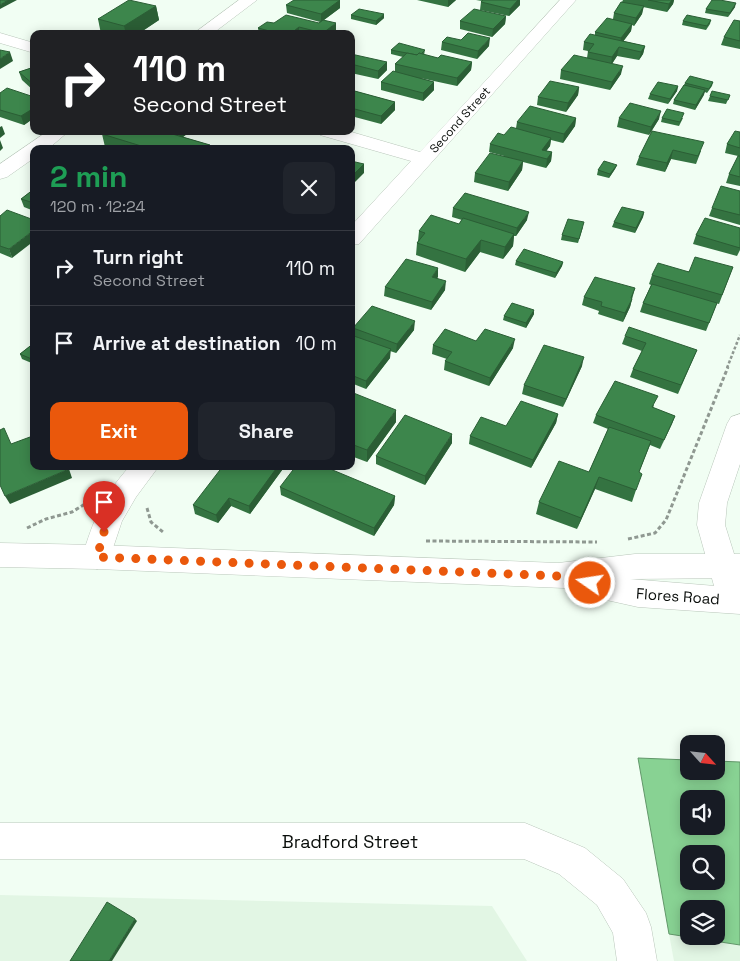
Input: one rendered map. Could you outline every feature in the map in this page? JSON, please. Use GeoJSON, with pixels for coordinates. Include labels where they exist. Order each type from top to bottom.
{"type":"FeatureCollection","features":[{"type":"Feature","properties":{"kind":"street"},"geometry":{"type":"LineString","coordinates":[[207,30],[249,0]]}},
{"type":"Feature","properties":{"kind":"street","name":"Second Street"},"geometry":{"type":"LineString","coordinates":[[355,235],[568,0]]}},
{"type":"Feature","properties":{"kind":"street"},"geometry":{"type":"LineString","coordinates":[[0,38],[30,47]]}},
{"type":"Feature","properties":{"kind":"street"},"geometry":{"type":"LineString","coordinates":[[40,145],[54,135]]}},
{"type":"Feature","properties":{"kind":"street"},"geometry":{"type":"LineString","coordinates":[[341,135],[424,159]]}},
{"type":"Feature","properties":{"kind":"street"},"geometry":{"type":"LineString","coordinates":[[0,173],[30,152]]}},
{"type":"Feature","properties":{"kind":"street"},"geometry":{"type":"LineString","coordinates":[[737,600],[732,566],[711,525],[713,502],[740,424]]}},
{"type":"Feature","properties":{"kind":"street"},"geometry":{"type":"LineString","coordinates":[[97,557],[108,519],[126,488],[142,470]]}},
{"type":"Feature","properties":{"kind":"street","name":"Flores Road"},"geometry":{"type":"LineString","coordinates":[[0,555],[97,557],[558,576],[635,566],[732,566]]}},
{"type":"Feature","properties":{"kind":"street","name":"Flores Road"},"geometry":{"type":"LineString","coordinates":[[558,576],[638,594],[737,600]]}},
{"type":"Feature","properties":{"kind":"street","name":"Bradford Street"},"geometry":{"type":"LineString","coordinates":[[0,841],[524,841],[572,861],[610,892],[632,927],[637,961]]}},
{"type":"Feature","properties":{"kind":"path"},"geometry":{"type":"LineString","coordinates":[[620,542],[655,533],[666,520],[740,335]]}},
{"type":"Feature","properties":{"kind":"path"},"geometry":{"type":"LineString","coordinates":[[24,529],[49,518],[64,516],[78,511],[91,498]]}},
{"type":"Feature","properties":{"kind":"path"},"geometry":{"type":"LineString","coordinates":[[422,541],[600,542]]}},
{"type":"Feature","properties":{"kind":"shaded area"},"geometry":{"type":"Polygon","coordinates":[[[638,758],[680,760],[680,780],[725,780],[725,761],[740,762],[740,945],[725,943],[725,900],[680,900],[680,936],[669,934],[638,758]]]}},
{"type":"Feature","properties":{"kind":"shaded area"},"geometry":{"type":"Polygon","coordinates":[[[0,895],[492,906],[527,961],[0,961],[0,895]]]}},
{"type":"Feature","properties":{"kind":"shaded area"},"geometry":{"type":"Polygon","coordinates":[[[669,934],[680,936],[680,945],[725,945],[725,943],[740,945],[740,961],[674,961],[669,934]]]}},
{"type":"Feature","properties":{"kind":"building"},"geometry":{"type":"Polygon","coordinates":[[[0,0],[8,0],[0,5],[0,0]]]}},
{"type":"Feature","properties":{"kind":"building"},"geometry":{"type":"Polygon","coordinates":[[[129,0],[156,6],[124,26],[98,19],[129,0]]]}},
{"type":"Feature","properties":{"kind":"building"},"geometry":{"type":"Polygon","coordinates":[[[294,0],[340,0],[321,14],[286,5],[294,0]]]}},
{"type":"Feature","properties":{"kind":"building"},"geometry":{"type":"Polygon","coordinates":[[[483,0],[518,0],[510,9],[481,2],[483,0]]]}},
{"type":"Feature","properties":{"kind":"building"},"geometry":{"type":"Polygon","coordinates":[[[648,0],[672,0],[669,4],[648,0]]]}},
{"type":"Feature","properties":{"kind":"building"},"geometry":{"type":"Polygon","coordinates":[[[712,0],[736,3],[730,13],[706,9],[712,0]]]}},
{"type":"Feature","properties":{"kind":"building"},"geometry":{"type":"Polygon","coordinates":[[[621,2],[644,6],[636,18],[614,13],[621,2]]]}},
{"type":"Feature","properties":{"kind":"building"},"geometry":{"type":"Polygon","coordinates":[[[359,9],[384,14],[376,21],[351,15],[359,9]]]}},
{"type":"Feature","properties":{"kind":"building"},"geometry":{"type":"Polygon","coordinates":[[[474,9],[506,16],[493,29],[460,21],[474,9]]]}},
{"type":"Feature","properties":{"kind":"building"},"geometry":{"type":"Polygon","coordinates":[[[286,15],[319,23],[323,20],[336,23],[327,30],[311,30],[299,27],[295,30],[266,30],[258,28],[267,22],[274,23],[286,15]]]}},
{"type":"Feature","properties":{"kind":"building"},"geometry":{"type":"Polygon","coordinates":[[[687,15],[711,20],[707,26],[683,21],[687,15]]]}},
{"type":"Feature","properties":{"kind":"building"},"geometry":{"type":"Polygon","coordinates":[[[607,18],[632,24],[621,38],[595,32],[607,18]]]}},
{"type":"Feature","properties":{"kind":"building"},"geometry":{"type":"Polygon","coordinates":[[[734,20],[740,21],[740,41],[724,37],[734,20]]]}},
{"type":"Feature","properties":{"kind":"building"},"geometry":{"type":"Polygon","coordinates":[[[468,33],[490,38],[478,51],[442,42],[447,37],[461,40],[468,33]]]}},
{"type":"Feature","properties":{"kind":"building"},"geometry":{"type":"Polygon","coordinates":[[[590,34],[645,46],[641,52],[619,47],[612,57],[588,52],[594,44],[584,42],[590,34]]]}},
{"type":"Feature","properties":{"kind":"building"},"geometry":{"type":"Polygon","coordinates":[[[399,43],[425,50],[417,55],[391,50],[399,43]]]}},
{"type":"Feature","properties":{"kind":"building"},"geometry":{"type":"Polygon","coordinates":[[[0,50],[10,52],[0,59],[0,50]]]}},
{"type":"Feature","properties":{"kind":"building"},"geometry":{"type":"Polygon","coordinates":[[[407,53],[417,55],[419,53],[438,58],[441,55],[472,62],[457,78],[395,64],[407,53]]]}},
{"type":"Feature","properties":{"kind":"building"},"geometry":{"type":"Polygon","coordinates":[[[355,55],[387,62],[378,71],[355,65],[355,55]]]}},
{"type":"Feature","properties":{"kind":"building"},"geometry":{"type":"Polygon","coordinates":[[[574,55],[623,66],[612,82],[561,70],[574,55]]]}},
{"type":"Feature","properties":{"kind":"building"},"geometry":{"type":"Polygon","coordinates":[[[30,68],[30,82],[19,72],[30,68]]]}},
{"type":"Feature","properties":{"kind":"building"},"geometry":{"type":"Polygon","coordinates":[[[393,71],[434,82],[423,93],[381,82],[393,71]]]}},
{"type":"Feature","properties":{"kind":"building"},"geometry":{"type":"Polygon","coordinates":[[[690,76],[713,82],[709,89],[685,83],[690,76]]]}},
{"type":"Feature","properties":{"kind":"building"},"geometry":{"type":"Polygon","coordinates":[[[550,81],[579,87],[568,103],[538,97],[550,81]]]}},
{"type":"Feature","properties":{"kind":"building"},"geometry":{"type":"Polygon","coordinates":[[[658,82],[678,86],[670,99],[650,94],[658,82]]]}},
{"type":"Feature","properties":{"kind":"building"},"geometry":{"type":"Polygon","coordinates":[[[684,85],[705,90],[696,105],[674,100],[684,85]]]}},
{"type":"Feature","properties":{"kind":"building"},"geometry":{"type":"Polygon","coordinates":[[[7,88],[30,96],[30,110],[21,116],[0,110],[0,93],[7,88]]]}},
{"type":"Feature","properties":{"kind":"building"},"geometry":{"type":"Polygon","coordinates":[[[355,91],[395,102],[381,116],[355,109],[355,91]]]}},
{"type":"Feature","properties":{"kind":"building"},"geometry":{"type":"Polygon","coordinates":[[[712,91],[730,95],[728,100],[710,96],[712,91]]]}},
{"type":"Feature","properties":{"kind":"building"},"geometry":{"type":"Polygon","coordinates":[[[630,103],[661,111],[651,127],[619,118],[630,103]]]}},
{"type":"Feature","properties":{"kind":"building"},"geometry":{"type":"Polygon","coordinates":[[[530,106],[576,118],[564,134],[517,122],[530,106]]]}},
{"type":"Feature","properties":{"kind":"building"},"geometry":{"type":"Polygon","coordinates":[[[667,109],[684,113],[680,122],[662,118],[667,109]]]}},
{"type":"Feature","properties":{"kind":"building"},"geometry":{"type":"Polygon","coordinates":[[[511,127],[551,138],[542,150],[552,152],[547,159],[490,144],[498,133],[504,135],[511,127]]]}},
{"type":"Feature","properties":{"kind":"building"},"geometry":{"type":"Polygon","coordinates":[[[652,131],[704,142],[698,156],[673,150],[667,163],[639,157],[652,131]]]}},
{"type":"Feature","properties":{"kind":"building"},"geometry":{"type":"Polygon","coordinates":[[[735,131],[740,132],[740,148],[727,144],[735,131]]]}},
{"type":"Feature","properties":{"kind":"building"},"geometry":{"type":"Polygon","coordinates":[[[105,135],[176,135],[210,145],[138,145],[105,135]]]}},
{"type":"Feature","properties":{"kind":"building"},"geometry":{"type":"Polygon","coordinates":[[[490,153],[523,161],[509,182],[475,173],[490,153]]]}},
{"type":"Feature","properties":{"kind":"building"},"geometry":{"type":"Polygon","coordinates":[[[738,156],[740,156],[740,177],[729,174],[738,156]]]}},
{"type":"Feature","properties":{"kind":"building"},"geometry":{"type":"Polygon","coordinates":[[[604,161],[617,165],[610,174],[598,170],[604,161]]]}},
{"type":"Feature","properties":{"kind":"building"},"geometry":{"type":"Polygon","coordinates":[[[355,162],[364,164],[355,173],[355,162]]]}},
{"type":"Feature","properties":{"kind":"building"},"geometry":{"type":"Polygon","coordinates":[[[721,186],[740,191],[740,215],[712,208],[721,186]]]}},
{"type":"Feature","properties":{"kind":"building"},"geometry":{"type":"Polygon","coordinates":[[[30,192],[30,202],[21,199],[30,192]]]}},
{"type":"Feature","properties":{"kind":"building"},"geometry":{"type":"Polygon","coordinates":[[[465,193],[529,212],[517,228],[453,208],[465,193]]]}},
{"type":"Feature","properties":{"kind":"building"},"geometry":{"type":"Polygon","coordinates":[[[622,207],[644,212],[636,228],[614,222],[622,207]]]}},
{"type":"Feature","properties":{"kind":"building"},"geometry":{"type":"Polygon","coordinates":[[[7,210],[30,219],[30,233],[9,249],[0,246],[0,216],[7,210]]]}},
{"type":"Feature","properties":{"kind":"building"},"geometry":{"type":"Polygon","coordinates":[[[431,215],[459,224],[463,218],[514,234],[505,247],[481,240],[466,259],[417,243],[425,233],[419,231],[431,215]]]}},
{"type":"Feature","properties":{"kind":"building"},"geometry":{"type":"Polygon","coordinates":[[[705,218],[740,228],[740,248],[696,235],[705,218]]]}},
{"type":"Feature","properties":{"kind":"building"},"geometry":{"type":"Polygon","coordinates":[[[568,219],[584,222],[579,239],[562,235],[568,219]]]}},
{"type":"Feature","properties":{"kind":"building"},"geometry":{"type":"Polygon","coordinates":[[[524,249],[563,262],[556,273],[516,261],[524,249]]]}},
{"type":"Feature","properties":{"kind":"building"},"geometry":{"type":"Polygon","coordinates":[[[695,257],[733,267],[722,295],[652,275],[658,263],[689,272],[695,257]]]}},
{"type":"Feature","properties":{"kind":"building"},"geometry":{"type":"Polygon","coordinates":[[[406,259],[438,268],[432,277],[446,281],[432,302],[385,287],[406,259]]]}},
{"type":"Feature","properties":{"kind":"building"},"geometry":{"type":"Polygon","coordinates":[[[595,277],[635,288],[625,313],[601,306],[602,302],[584,297],[595,277]]]}},
{"type":"Feature","properties":{"kind":"building"},"geometry":{"type":"Polygon","coordinates":[[[652,284],[717,303],[709,323],[643,303],[652,284]]]}},
{"type":"Feature","properties":{"kind":"building"},"geometry":{"type":"Polygon","coordinates":[[[512,303],[534,310],[526,323],[504,316],[512,303]]]}},
{"type":"Feature","properties":{"kind":"building"},"geometry":{"type":"Polygon","coordinates":[[[372,306],[415,321],[397,344],[355,329],[355,326],[372,306]]]}},
{"type":"Feature","properties":{"kind":"building"},"geometry":{"type":"Polygon","coordinates":[[[629,327],[697,350],[681,385],[633,369],[646,343],[625,336],[629,327]]]}},
{"type":"Feature","properties":{"kind":"building"},"geometry":{"type":"Polygon","coordinates":[[[445,329],[476,341],[485,329],[515,339],[490,378],[445,361],[452,352],[433,345],[445,329]]]}},
{"type":"Feature","properties":{"kind":"building"},"geometry":{"type":"Polygon","coordinates":[[[355,336],[391,349],[366,381],[355,377],[355,336]]]}},
{"type":"Feature","properties":{"kind":"building"},"geometry":{"type":"Polygon","coordinates":[[[544,345],[584,357],[566,399],[524,385],[544,345]]]}},
{"type":"Feature","properties":{"kind":"building"},"geometry":{"type":"Polygon","coordinates":[[[30,346],[30,358],[20,354],[30,346]]]}},
{"type":"Feature","properties":{"kind":"building"},"geometry":{"type":"Polygon","coordinates":[[[615,381],[658,396],[652,407],[675,416],[664,440],[596,415],[615,381]]]}},
{"type":"Feature","properties":{"kind":"building"},"geometry":{"type":"Polygon","coordinates":[[[355,394],[396,410],[367,450],[355,446],[355,394]]]}},
{"type":"Feature","properties":{"kind":"building"},"geometry":{"type":"Polygon","coordinates":[[[521,401],[558,414],[533,460],[470,436],[481,417],[506,426],[521,401]]]}},
{"type":"Feature","properties":{"kind":"building"},"geometry":{"type":"Polygon","coordinates":[[[405,415],[452,434],[425,476],[376,456],[405,415]]]}},
{"type":"Feature","properties":{"kind":"building"},"geometry":{"type":"Polygon","coordinates":[[[609,427],[651,441],[639,472],[642,474],[636,490],[599,477],[581,518],[539,502],[559,461],[589,472],[609,427]]]}},
{"type":"Feature","properties":{"kind":"building"},"geometry":{"type":"Polygon","coordinates":[[[4,428],[11,444],[30,437],[30,470],[67,470],[5,496],[0,485],[0,430],[4,428]]]}},
{"type":"Feature","properties":{"kind":"building"},"geometry":{"type":"Polygon","coordinates":[[[220,470],[275,470],[249,506],[229,498],[216,515],[193,505],[220,470]]]}},
{"type":"Feature","properties":{"kind":"building"},"geometry":{"type":"Polygon","coordinates":[[[293,470],[333,470],[395,496],[374,528],[280,487],[293,470]]]}},
{"type":"Feature","properties":{"kind":"building"},"geometry":{"type":"Polygon","coordinates":[[[107,902],[135,919],[109,961],[70,961],[107,902]]]}},
{"type":"Feature","properties":{"kind":"route"},"geometry":{"type":"LineString","coordinates":[[104,532],[97,557],[558,576],[590,583]]}}]}
